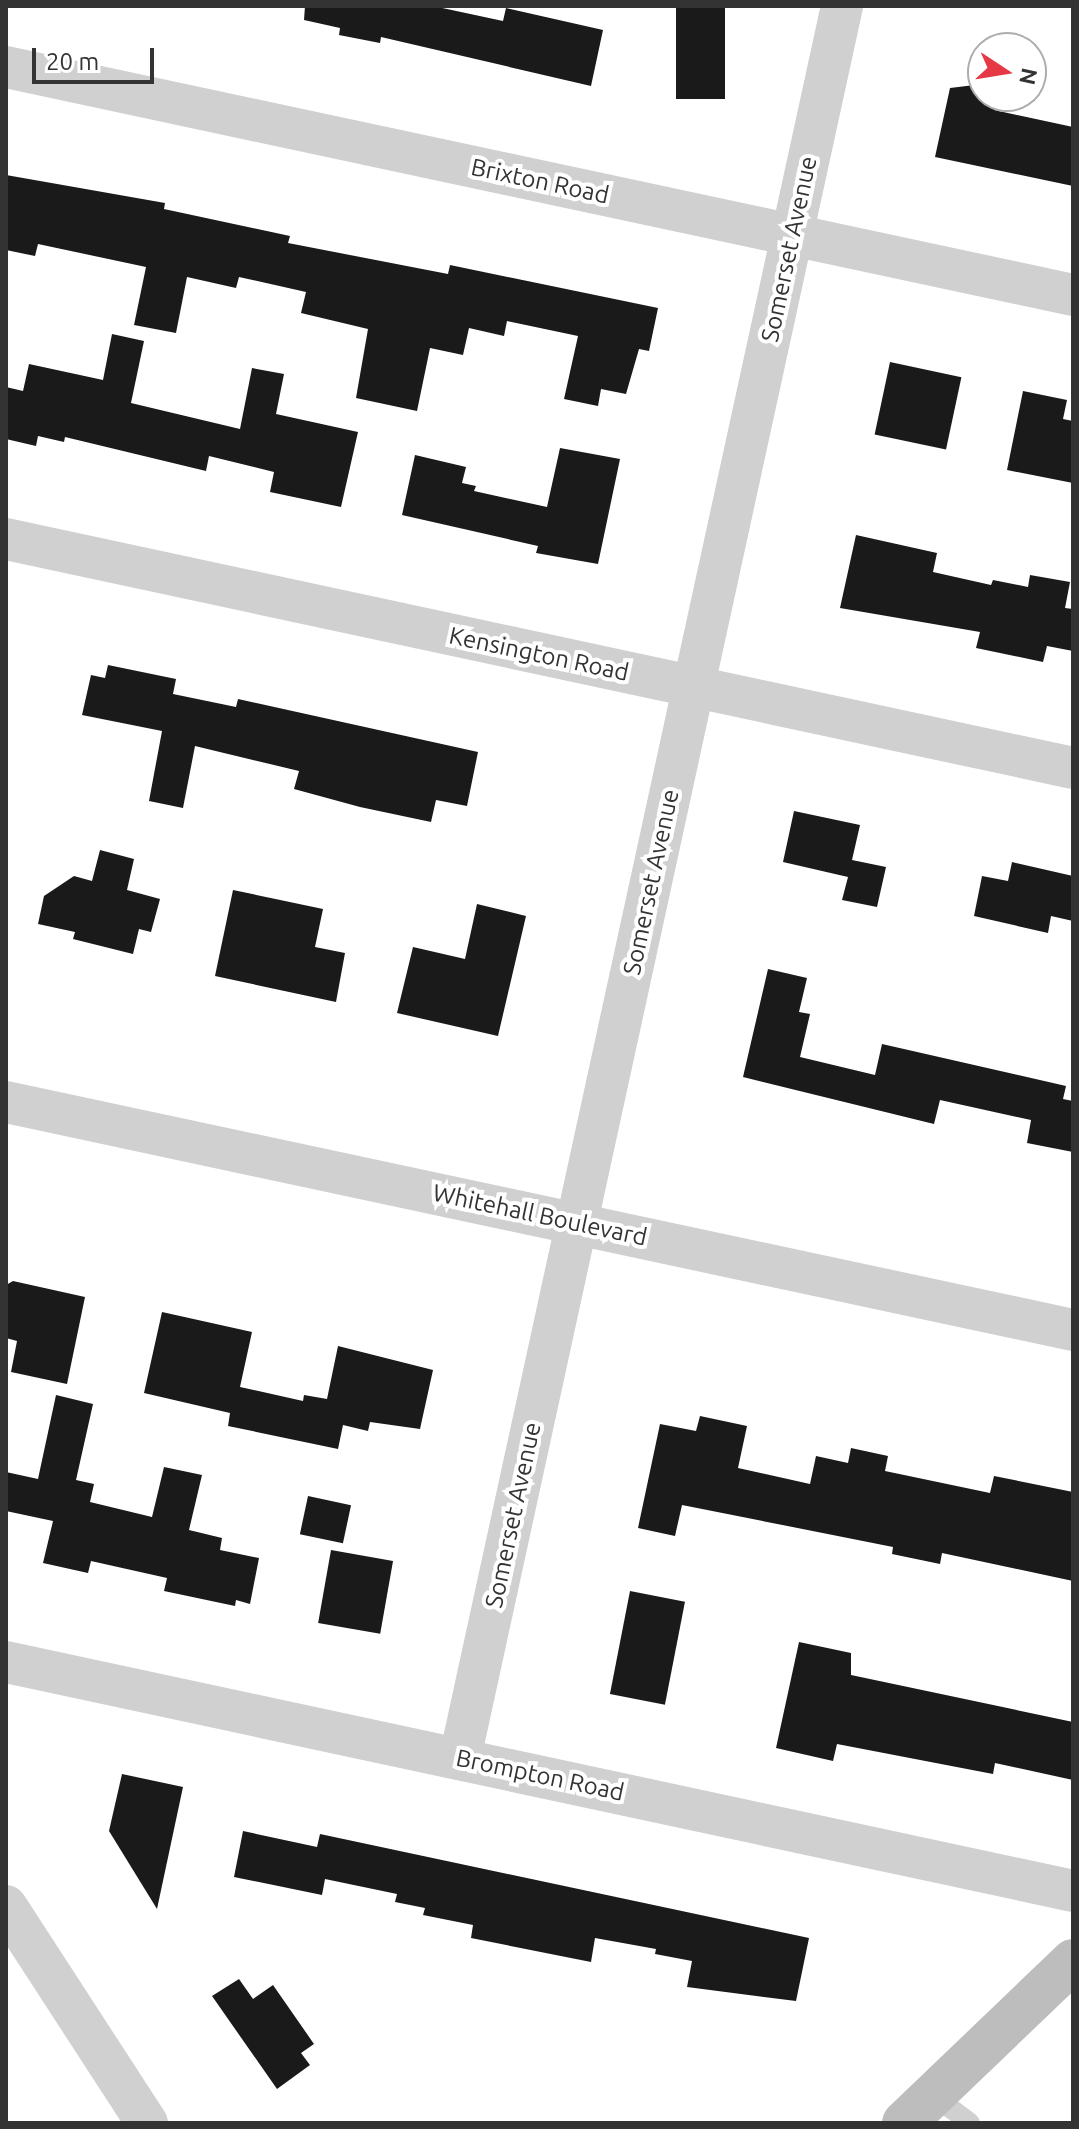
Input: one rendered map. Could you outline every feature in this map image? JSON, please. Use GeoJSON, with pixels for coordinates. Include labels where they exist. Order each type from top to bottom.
{"type":"FeatureCollection","features":[{"type":"Feature","properties":{"kind":"street","name":"Somerset Avenue"},"geometry":{"type":"LineString","coordinates":[[460,1758],[842,6]]}},
{"type":"Feature","properties":{"kind":"street","name":"Brixton Road"},"geometry":{"type":"LineString","coordinates":[[6,67],[1073,295]]}},
{"type":"Feature","properties":{"kind":"street","name":"Kensington Road"},"geometry":{"type":"LineString","coordinates":[[6,539],[1073,768]]}},
{"type":"Feature","properties":{"kind":"street","name":"Whitehall Boulevard"},"geometry":{"type":"LineString","coordinates":[[6,1102],[1073,1330]]}},
{"type":"Feature","properties":{"kind":"street","name":"Brompton Road"},"geometry":{"type":"LineString","coordinates":[[6,1662],[1073,1891]]}},
{"type":"Feature","properties":{"kind":"street"},"geometry":{"type":"LineString","coordinates":[[6,1906],[147,2123]]}},
{"type":"Feature","properties":{"kind":"street"},"geometry":{"type":"LineString","coordinates":[[919,2109],[1073,1961]]}},
{"type":"Feature","properties":{"kind":"lane"},"geometry":{"type":"LineString","coordinates":[[919,2109],[970,2123]]}},
{"type":"Feature","properties":{"kind":"building"},"geometry":{"type":"Polygon","coordinates":[[[305,6],[433,6],[503,21],[506,8],[603,30],[591,86],[381,37],[380,43],[339,35],[340,28],[304,20],[305,6]]]}},
{"type":"Feature","properties":{"kind":"building"},"geometry":{"type":"Polygon","coordinates":[[[676,6],[725,6],[725,99],[676,99],[676,6]]]}},
{"type":"Feature","properties":{"kind":"building"},"geometry":{"type":"Polygon","coordinates":[[[967,86],[967,112],[1003,112],[1073,127],[1073,186],[935,157],[950,88],[967,86]]]}},
{"type":"Feature","properties":{"kind":"building"},"geometry":{"type":"Polygon","coordinates":[[[6,175],[165,203],[164,209],[290,236],[288,243],[448,274],[450,265],[658,308],[649,351],[639,349],[626,394],[601,389],[598,406],[564,399],[578,336],[507,321],[504,336],[469,328],[463,355],[430,348],[417,411],[356,398],[368,329],[301,313],[306,292],[239,277],[236,288],[187,277],[176,333],[134,325],[146,267],[38,244],[35,256],[6,250],[6,175]]]}},
{"type":"Feature","properties":{"kind":"building"},"geometry":{"type":"Polygon","coordinates":[[[112,334],[144,341],[131,403],[240,429],[252,368],[284,374],[276,414],[358,432],[341,507],[270,492],[274,472],[209,456],[206,471],[65,437],[64,442],[38,436],[36,446],[6,439],[6,387],[23,391],[29,364],[103,380],[112,334]]]}},
{"type":"Feature","properties":{"kind":"building"},"geometry":{"type":"Polygon","coordinates":[[[890,362],[961,377],[946,450],[875,434],[890,362]]]}},
{"type":"Feature","properties":{"kind":"building"},"geometry":{"type":"Polygon","coordinates":[[[1023,391],[1067,400],[1063,419],[1073,421],[1073,483],[1007,470],[1023,391]]]}},
{"type":"Feature","properties":{"kind":"building"},"geometry":{"type":"Polygon","coordinates":[[[560,448],[620,459],[598,564],[536,553],[538,546],[402,515],[415,455],[466,467],[462,483],[476,486],[474,491],[547,507],[560,448]]]}},
{"type":"Feature","properties":{"kind":"building"},"geometry":{"type":"Polygon","coordinates":[[[856,535],[937,553],[933,572],[991,585],[993,580],[1028,587],[1030,575],[1070,582],[1065,608],[1073,609],[1073,651],[1047,646],[1043,662],[976,648],[980,632],[840,608],[856,535]]]}},
{"type":"Feature","properties":{"kind":"building"},"geometry":{"type":"Polygon","coordinates":[[[108,665],[176,679],[173,694],[236,707],[238,699],[478,752],[467,806],[436,800],[431,822],[360,807],[294,789],[299,771],[195,746],[183,808],[149,801],[162,731],[82,715],[91,675],[105,678],[108,665]]]}},
{"type":"Feature","properties":{"kind":"building"},"geometry":{"type":"Polygon","coordinates":[[[794,811],[860,825],[852,860],[886,867],[877,907],[842,900],[848,877],[783,862],[794,811]]]}},
{"type":"Feature","properties":{"kind":"building"},"geometry":{"type":"Polygon","coordinates":[[[100,850],[134,859],[127,890],[160,899],[151,932],[139,929],[133,954],[73,939],[75,932],[38,924],[44,896],[74,876],[92,881],[100,850]]]}},
{"type":"Feature","properties":{"kind":"building"},"geometry":{"type":"Polygon","coordinates":[[[1012,862],[1073,876],[1073,921],[1051,916],[1048,933],[974,916],[982,876],[1008,881],[1012,862]]]}},
{"type":"Feature","properties":{"kind":"building"},"geometry":{"type":"Polygon","coordinates":[[[233,890],[323,909],[315,947],[345,953],[336,1002],[215,976],[233,890]]]}},
{"type":"Feature","properties":{"kind":"building"},"geometry":{"type":"Polygon","coordinates":[[[477,904],[526,916],[498,1036],[397,1013],[413,947],[465,959],[477,904]]]}},
{"type":"Feature","properties":{"kind":"building"},"geometry":{"type":"Polygon","coordinates":[[[768,969],[807,978],[799,1012],[810,1014],[800,1057],[875,1075],[882,1044],[1066,1086],[1063,1099],[1073,1101],[1073,1152],[1027,1143],[1031,1120],[940,1100],[934,1124],[743,1077],[768,969]]]}},
{"type":"Feature","properties":{"kind":"building"},"geometry":{"type":"Polygon","coordinates":[[[13,1281],[85,1297],[67,1384],[11,1372],[17,1341],[6,1338],[6,1285],[13,1281]]]}},
{"type":"Feature","properties":{"kind":"building"},"geometry":{"type":"Polygon","coordinates":[[[162,1312],[252,1332],[240,1387],[303,1401],[304,1395],[327,1399],[338,1346],[433,1370],[420,1429],[370,1422],[368,1431],[343,1425],[338,1449],[228,1426],[230,1413],[144,1393],[162,1312]]]}},
{"type":"Feature","properties":{"kind":"building"},"geometry":{"type":"Polygon","coordinates":[[[56,1395],[93,1404],[76,1480],[94,1484],[90,1502],[152,1517],[164,1467],[202,1475],[189,1530],[222,1538],[220,1550],[259,1558],[250,1604],[236,1600],[235,1606],[164,1591],[167,1578],[91,1561],[88,1573],[43,1563],[53,1521],[6,1511],[6,1472],[38,1479],[56,1395]]]}},
{"type":"Feature","properties":{"kind":"building"},"geometry":{"type":"Polygon","coordinates":[[[700,1416],[747,1426],[738,1468],[810,1484],[816,1456],[848,1463],[851,1448],[888,1456],[885,1471],[990,1493],[994,1476],[1073,1492],[1073,1581],[942,1553],[940,1564],[892,1554],[893,1547],[682,1505],[675,1536],[638,1528],[660,1424],[696,1431],[700,1416]]]}},
{"type":"Feature","properties":{"kind":"building"},"geometry":{"type":"Polygon","coordinates":[[[308,1496],[351,1505],[343,1543],[300,1534],[308,1496]]]}},
{"type":"Feature","properties":{"kind":"building"},"geometry":{"type":"Polygon","coordinates":[[[331,1550],[393,1561],[380,1634],[318,1623],[331,1550]]]}},
{"type":"Feature","properties":{"kind":"building"},"geometry":{"type":"Polygon","coordinates":[[[630,1591],[685,1602],[665,1705],[610,1694],[630,1591]]]}},
{"type":"Feature","properties":{"kind":"building"},"geometry":{"type":"Polygon","coordinates":[[[799,1642],[851,1653],[851,1675],[1073,1722],[1073,1780],[995,1763],[993,1774],[837,1744],[833,1761],[776,1748],[799,1642]]]}},
{"type":"Feature","properties":{"kind":"building"},"geometry":{"type":"Polygon","coordinates":[[[122,1774],[183,1787],[157,1909],[109,1831],[122,1774]]]}},
{"type":"Feature","properties":{"kind":"building"},"geometry":{"type":"Polygon","coordinates":[[[243,1831],[317,1847],[320,1834],[809,1938],[796,2001],[687,1987],[692,1961],[655,1954],[656,1949],[595,1938],[591,1962],[471,1938],[473,1925],[423,1915],[425,1908],[395,1902],[397,1894],[325,1879],[322,1895],[234,1877],[243,1831]]]}},
{"type":"Feature","properties":{"kind":"building"},"geometry":{"type":"Polygon","coordinates":[[[239,1979],[253,1999],[273,1985],[314,2044],[301,2053],[310,2065],[277,2089],[212,1996],[239,1979]]]}}]}
